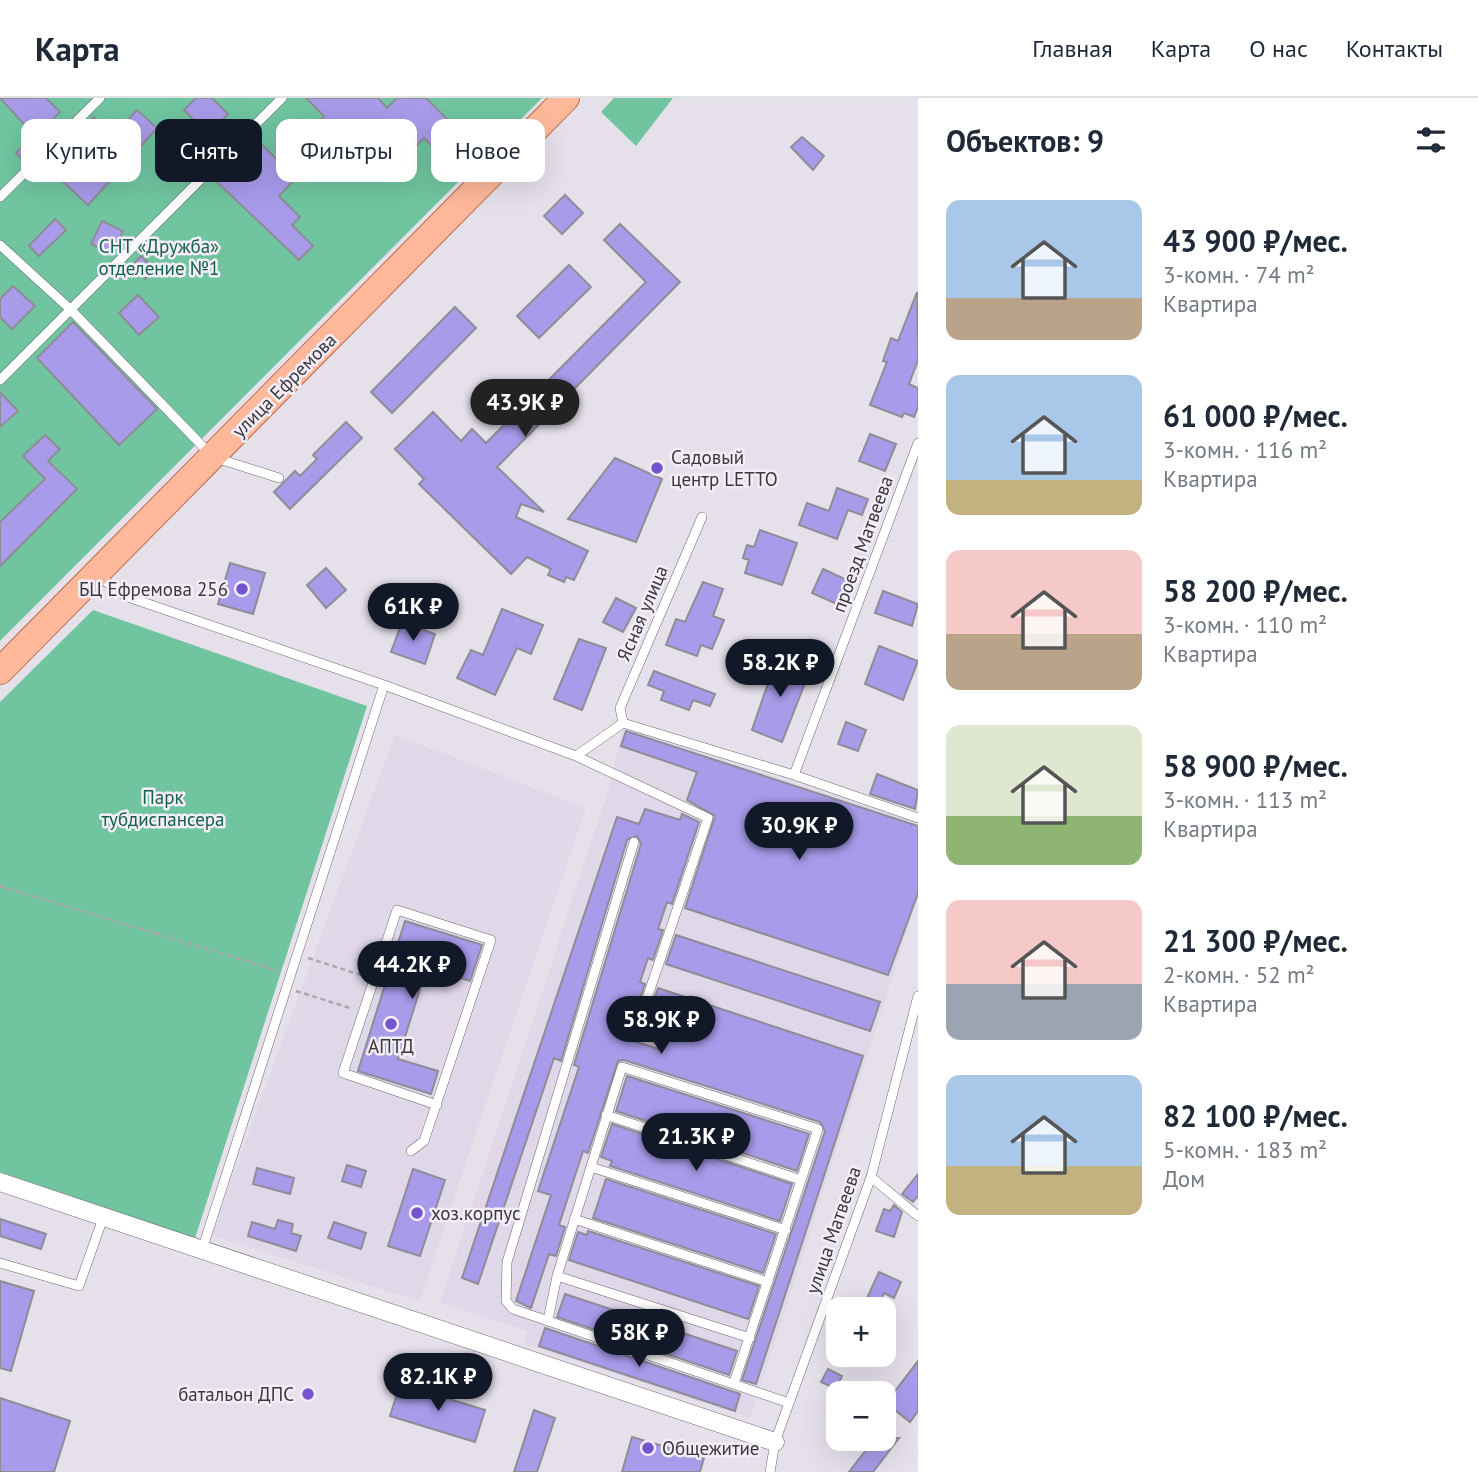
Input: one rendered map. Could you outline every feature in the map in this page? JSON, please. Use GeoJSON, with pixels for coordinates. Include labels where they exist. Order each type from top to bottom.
{"type":"FeatureCollection","features":[{"type":"Feature","properties":{"kind":"main road","name":"улица Ефремова"},"geometry":{"type":"LineString","coordinates":[[0,671],[566,98]]}},
{"type":"Feature","properties":{"kind":"street"},"geometry":{"type":"LineString","coordinates":[[0,1182],[775,1442]]}},
{"type":"Feature","properties":{"kind":"lane"},"geometry":{"type":"LineString","coordinates":[[0,197],[100,98]]}},
{"type":"Feature","properties":{"kind":"lane"},"geometry":{"type":"LineString","coordinates":[[0,380],[282,98]]}},
{"type":"Feature","properties":{"kind":"lane"},"geometry":{"type":"LineString","coordinates":[[0,245],[70,309],[213,457],[279,478]]}},
{"type":"Feature","properties":{"kind":"lane","name":"проезд Матвеева"},"geometry":{"type":"LineString","coordinates":[[794,775],[918,443]]}},
{"type":"Feature","properties":{"kind":"lane","name":"Ясная улица"},"geometry":{"type":"LineString","coordinates":[[623,723],[620,708],[702,517]]}},
{"type":"Feature","properties":{"kind":"lane"},"geometry":{"type":"LineString","coordinates":[[96,575],[125,596],[384,685],[576,756],[708,818],[638,1025]]}},
{"type":"Feature","properties":{"kind":"lane"},"geometry":{"type":"LineString","coordinates":[[202,1250],[384,685]]}},
{"type":"Feature","properties":{"kind":"lane"},"geometry":{"type":"LineString","coordinates":[[576,756],[623,723],[794,775],[918,818]]}},
{"type":"Feature","properties":{"kind":"lane"},"geometry":{"type":"LineString","coordinates":[[634,842],[508,1262],[506,1301],[513,1309],[789,1403]]}},
{"type":"Feature","properties":{"kind":"lane"},"geometry":{"type":"LineString","coordinates":[[411,1151],[425,1141],[491,940],[397,910],[343,1073],[436,1105]]}},
{"type":"Feature","properties":{"kind":"lane","name":"улица Матвеева"},"geometry":{"type":"LineString","coordinates":[[770,1472],[775,1442],[871,1177],[918,996]]}},
{"type":"Feature","properties":{"kind":"lane"},"geometry":{"type":"LineString","coordinates":[[548,1320],[557,1276],[622,1067],[818,1129],[734,1384]]}},
{"type":"Feature","properties":{"kind":"lane"},"geometry":{"type":"LineString","coordinates":[[606,1115],[802,1180]]}},
{"type":"Feature","properties":{"kind":"lane"},"geometry":{"type":"LineString","coordinates":[[591,1167],[786,1230]]}},
{"type":"Feature","properties":{"kind":"lane"},"geometry":{"type":"LineString","coordinates":[[871,1177],[918,1216]]}},
{"type":"Feature","properties":{"kind":"lane"},"geometry":{"type":"LineString","coordinates":[[0,1263],[79,1286],[103,1218]]}},
{"type":"Feature","properties":{"kind":"lane"},"geometry":{"type":"LineString","coordinates":[[574,1219],[768,1282]]}},
{"type":"Feature","properties":{"kind":"lane"},"geometry":{"type":"LineString","coordinates":[[557,1276],[750,1338]]}},
{"type":"Feature","properties":{"kind":"path"},"geometry":{"type":"LineString","coordinates":[[0,886],[289,974]]}},
{"type":"Feature","properties":{"kind":"path"},"geometry":{"type":"LineString","coordinates":[[295,955],[374,979]]}},
{"type":"Feature","properties":{"kind":"path"},"geometry":{"type":"LineString","coordinates":[[285,987],[363,1013]]}},
{"type":"Feature","properties":{"kind":"shaded area"},"geometry":{"type":"Polygon","coordinates":[[[623,728],[918,823],[918,897],[750,1418],[524,1344],[528,1331],[440,1303],[608,792],[623,728]]]}},
{"type":"Feature","properties":{"kind":"shaded area"},"geometry":{"type":"Polygon","coordinates":[[[395,735],[586,808],[419,1301],[211,1235],[395,735]]]}},
{"type":"Feature","properties":{"kind":"green space","name":"СНТ «Дружба» отделение №1"},"geometry":{"type":"Polygon","coordinates":[[[0,98],[542,98],[521,119],[431,119],[431,182],[458,182],[0,641],[0,98]]]}},
{"type":"Feature","properties":{"kind":"green space"},"geometry":{"type":"Polygon","coordinates":[[[614,98],[673,98],[636,146],[601,112],[614,98]]]}},
{"type":"Feature","properties":{"kind":"green space","name":"Парк тубдиспансера"},"geometry":{"type":"Polygon","coordinates":[[[93,610],[367,706],[195,1238],[0,1172],[0,702],[93,610]]]}},
{"type":"Feature","properties":{"kind":"building"},"geometry":{"type":"Polygon","coordinates":[[[0,98],[46,98],[60,112],[53,119],[21,121],[0,98]]]}},
{"type":"Feature","properties":{"kind":"building"},"geometry":{"type":"Polygon","coordinates":[[[196,98],[212,98],[228,114],[223,119],[193,119],[184,110],[196,98]]]}},
{"type":"Feature","properties":{"kind":"building"},"geometry":{"type":"Polygon","coordinates":[[[306,98],[378,98],[387,108],[397,98],[426,98],[447,119],[431,119],[431,145],[424,138],[417,145],[417,119],[321,119],[324,116],[306,98]]]}},
{"type":"Feature","properties":{"kind":"building"},"geometry":{"type":"Polygon","coordinates":[[[137,110],[155,126],[155,130],[141,146],[141,119],[129,119],[137,110]]]}},
{"type":"Feature","properties":{"kind":"building"},"geometry":{"type":"Polygon","coordinates":[[[802,137],[824,156],[813,170],[791,147],[802,137]]]}},
{"type":"Feature","properties":{"kind":"building"},"geometry":{"type":"Polygon","coordinates":[[[262,145],[276,158],[276,182],[292,182],[279,196],[300,217],[292,225],[313,246],[299,260],[217,182],[262,182],[262,145]]]}},
{"type":"Feature","properties":{"kind":"building"},"geometry":{"type":"Polygon","coordinates":[[[63,182],[109,182],[88,205],[63,182]]]}},
{"type":"Feature","properties":{"kind":"building"},"geometry":{"type":"Polygon","coordinates":[[[565,195],[583,213],[562,234],[544,216],[565,195]]]}},
{"type":"Feature","properties":{"kind":"building"},"geometry":{"type":"Polygon","coordinates":[[[55,219],[66,230],[39,256],[29,246],[55,219]]]}},
{"type":"Feature","properties":{"kind":"building"},"geometry":{"type":"Polygon","coordinates":[[[102,221],[123,231],[113,254],[91,244],[102,221]]]}},
{"type":"Feature","properties":{"kind":"building"},"geometry":{"type":"Polygon","coordinates":[[[620,224],[680,282],[497,467],[544,512],[521,504],[516,517],[588,551],[574,580],[566,577],[564,582],[548,575],[551,569],[527,557],[511,574],[419,484],[424,479],[395,449],[433,412],[461,441],[472,429],[486,443],[646,282],[604,240],[620,224]]]}},
{"type":"Feature","properties":{"kind":"building"},"geometry":{"type":"Polygon","coordinates":[[[141,256],[154,269],[145,279],[132,266],[141,256]]]}},
{"type":"Feature","properties":{"kind":"building"},"geometry":{"type":"Polygon","coordinates":[[[569,265],[591,287],[539,338],[517,316],[569,265]]]}},
{"type":"Feature","properties":{"kind":"building"},"geometry":{"type":"Polygon","coordinates":[[[13,286],[35,306],[12,329],[0,317],[0,299],[13,286]]]}},
{"type":"Feature","properties":{"kind":"building"},"geometry":{"type":"Polygon","coordinates":[[[917,292],[918,360],[909,384],[918,388],[918,407],[914,417],[904,413],[902,417],[870,405],[887,362],[883,361],[891,338],[898,341],[917,292]]]}},
{"type":"Feature","properties":{"kind":"building"},"geometry":{"type":"Polygon","coordinates":[[[138,295],[159,317],[139,335],[119,313],[138,295]]]}},
{"type":"Feature","properties":{"kind":"building"},"geometry":{"type":"Polygon","coordinates":[[[455,307],[476,328],[392,413],[371,392],[455,307]]]}},
{"type":"Feature","properties":{"kind":"building"},"geometry":{"type":"Polygon","coordinates":[[[73,322],[157,409],[119,445],[37,358],[73,322]]]}},
{"type":"Feature","properties":{"kind":"building"},"geometry":{"type":"Polygon","coordinates":[[[0,392],[18,411],[0,427],[0,392]]]}},
{"type":"Feature","properties":{"kind":"building"},"geometry":{"type":"Polygon","coordinates":[[[346,422],[362,438],[290,509],[274,492],[295,471],[300,476],[317,459],[313,455],[346,422]]]}},
{"type":"Feature","properties":{"kind":"building"},"geometry":{"type":"Polygon","coordinates":[[[870,434],[896,444],[885,471],[859,461],[870,434]]]}},
{"type":"Feature","properties":{"kind":"building"},"geometry":{"type":"Polygon","coordinates":[[[45,435],[60,449],[48,461],[77,489],[0,566],[0,522],[45,479],[23,456],[45,435]]]}},
{"type":"Feature","properties":{"kind":"building"},"geometry":{"type":"Polygon","coordinates":[[[615,458],[662,479],[636,542],[568,519],[615,458]]]}},
{"type":"Feature","properties":{"kind":"building"},"geometry":{"type":"Polygon","coordinates":[[[837,488],[868,499],[862,515],[848,510],[837,539],[799,525],[807,503],[829,511],[837,488]]]}},
{"type":"Feature","properties":{"kind":"building"},"geometry":{"type":"Polygon","coordinates":[[[760,530],[797,543],[782,585],[745,573],[749,560],[743,558],[747,545],[754,547],[760,530]]]}},
{"type":"Feature","properties":{"kind":"building","name":"БЦ Ефремова 256"},"geometry":{"type":"Polygon","coordinates":[[[230,563],[265,573],[253,614],[218,604],[230,563]]]}},
{"type":"Feature","properties":{"kind":"building"},"geometry":{"type":"Polygon","coordinates":[[[326,568],[346,590],[326,608],[307,585],[326,568]]]}},
{"type":"Feature","properties":{"kind":"building"},"geometry":{"type":"Polygon","coordinates":[[[823,569],[849,581],[839,605],[812,593],[823,569]]]}},
{"type":"Feature","properties":{"kind":"building"},"geometry":{"type":"Polygon","coordinates":[[[703,582],[723,589],[713,616],[724,620],[712,649],[701,645],[697,656],[666,645],[676,619],[685,622],[703,582]]]}},
{"type":"Feature","properties":{"kind":"building"},"geometry":{"type":"Polygon","coordinates":[[[883,591],[918,604],[912,626],[875,613],[883,591]]]}},
{"type":"Feature","properties":{"kind":"building"},"geometry":{"type":"Polygon","coordinates":[[[616,598],[636,608],[623,632],[603,622],[616,598]]]}},
{"type":"Feature","properties":{"kind":"building"},"geometry":{"type":"Polygon","coordinates":[[[502,609],[543,625],[531,654],[517,648],[495,695],[457,678],[471,650],[483,655],[502,609]]]}},
{"type":"Feature","properties":{"kind":"building"},"geometry":{"type":"Polygon","coordinates":[[[402,622],[435,634],[425,664],[391,652],[402,622]]]}},
{"type":"Feature","properties":{"kind":"building"},"geometry":{"type":"Polygon","coordinates":[[[579,639],[606,648],[582,710],[554,699],[579,639]]]}},
{"type":"Feature","properties":{"kind":"building"},"geometry":{"type":"Polygon","coordinates":[[[879,646],[918,661],[903,700],[865,684],[879,646]]]}},
{"type":"Feature","properties":{"kind":"building"},"geometry":{"type":"Polygon","coordinates":[[[777,657],[810,670],[782,742],[752,730],[777,657]]]}},
{"type":"Feature","properties":{"kind":"building"},"geometry":{"type":"Polygon","coordinates":[[[654,671],[715,694],[710,706],[693,700],[689,710],[661,700],[664,691],[648,685],[654,671]]]}},
{"type":"Feature","properties":{"kind":"building"},"geometry":{"type":"Polygon","coordinates":[[[846,722],[866,730],[858,751],[838,744],[846,722]]]}},
{"type":"Feature","properties":{"kind":"building"},"geometry":{"type":"Polygon","coordinates":[[[626,731],[918,826],[918,893],[888,975],[685,908],[715,816],[687,800],[697,772],[621,746],[626,731]]]}},
{"type":"Feature","properties":{"kind":"building"},"geometry":{"type":"Polygon","coordinates":[[[877,774],[918,790],[915,809],[870,794],[877,774]]]}},
{"type":"Feature","properties":{"kind":"building"},"geometry":{"type":"Polygon","coordinates":[[[645,809],[680,820],[682,814],[699,822],[672,904],[667,902],[658,929],[663,930],[653,960],[648,958],[640,982],[645,984],[635,1012],[630,1011],[622,1037],[658,1049],[667,1023],[648,1017],[658,988],[863,1056],[756,1384],[742,1380],[825,1131],[820,1122],[624,1060],[618,1061],[588,1153],[583,1151],[559,1225],[565,1227],[556,1256],[549,1254],[531,1308],[516,1301],[551,1195],[538,1191],[579,1067],[574,1065],[641,844],[637,836],[627,840],[561,1061],[554,1058],[478,1284],[462,1278],[617,817],[639,824],[645,809]]]}},
{"type":"Feature","properties":{"kind":"building","name":"АПТД"},"geometry":{"type":"Polygon","coordinates":[[[405,921],[482,945],[470,981],[427,967],[398,1059],[438,1071],[431,1094],[358,1071],[405,921]]]}},
{"type":"Feature","properties":{"kind":"building"},"geometry":{"type":"Polygon","coordinates":[[[676,935],[880,1002],[870,1031],[666,964],[676,935]]]}},
{"type":"Feature","properties":{"kind":"building"},"geometry":{"type":"Polygon","coordinates":[[[627,1076],[809,1134],[797,1171],[616,1111],[627,1076]]]}},
{"type":"Feature","properties":{"kind":"building"},"geometry":{"type":"Polygon","coordinates":[[[612,1124],[792,1184],[780,1221],[610,1166],[612,1161],[601,1157],[612,1124]]]}},
{"type":"Feature","properties":{"kind":"building"},"geometry":{"type":"Polygon","coordinates":[[[347,1165],[366,1171],[361,1187],[342,1181],[347,1165]]]}},
{"type":"Feature","properties":{"kind":"building"},"geometry":{"type":"Polygon","coordinates":[[[257,1168],[294,1178],[290,1194],[253,1184],[257,1168]]]}},
{"type":"Feature","properties":{"kind":"building","name":"хоз.корпус"},"geometry":{"type":"Polygon","coordinates":[[[413,1169],[445,1180],[420,1256],[388,1246],[413,1169]]]}},
{"type":"Feature","properties":{"kind":"building"},"geometry":{"type":"Polygon","coordinates":[[[918,1174],[918,1196],[913,1202],[902,1194],[918,1174]]]}},
{"type":"Feature","properties":{"kind":"building"},"geometry":{"type":"Polygon","coordinates":[[[606,1179],[776,1234],[763,1273],[593,1218],[606,1179]]]}},
{"type":"Feature","properties":{"kind":"building"},"geometry":{"type":"Polygon","coordinates":[[[894,1205],[902,1212],[894,1237],[876,1231],[884,1209],[890,1211],[894,1205]]]}},
{"type":"Feature","properties":{"kind":"building"},"geometry":{"type":"Polygon","coordinates":[[[0,1219],[46,1234],[41,1249],[0,1236],[0,1219]]]}},
{"type":"Feature","properties":{"kind":"building"},"geometry":{"type":"Polygon","coordinates":[[[278,1220],[293,1224],[291,1233],[301,1236],[296,1251],[248,1236],[252,1222],[275,1229],[278,1220]]]}},
{"type":"Feature","properties":{"kind":"building"},"geometry":{"type":"Polygon","coordinates":[[[334,1222],[366,1233],[361,1249],[328,1238],[334,1222]]]}},
{"type":"Feature","properties":{"kind":"building"},"geometry":{"type":"Polygon","coordinates":[[[588,1231],[759,1286],[748,1319],[569,1260],[578,1232],[587,1235],[588,1231]]]}},
{"type":"Feature","properties":{"kind":"building"},"geometry":{"type":"Polygon","coordinates":[[[879,1272],[901,1282],[894,1297],[884,1293],[882,1297],[868,1297],[879,1272]]]}},
{"type":"Feature","properties":{"kind":"building"},"geometry":{"type":"Polygon","coordinates":[[[0,1281],[34,1291],[11,1371],[0,1368],[0,1281]]]}},
{"type":"Feature","properties":{"kind":"building"},"geometry":{"type":"Polygon","coordinates":[[[565,1294],[737,1351],[729,1375],[557,1317],[565,1294]]]}},
{"type":"Feature","properties":{"kind":"building"},"geometry":{"type":"Polygon","coordinates":[[[545,1328],[740,1394],[735,1411],[539,1346],[545,1328]]]}},
{"type":"Feature","properties":{"kind":"building"},"geometry":{"type":"Polygon","coordinates":[[[918,1361],[918,1411],[910,1422],[896,1411],[896,1390],[918,1361]]]}},
{"type":"Feature","properties":{"kind":"building"},"geometry":{"type":"Polygon","coordinates":[[[828,1369],[842,1376],[840,1381],[826,1381],[826,1384],[821,1382],[828,1369]]]}},
{"type":"Feature","properties":{"kind":"building"},"geometry":{"type":"Polygon","coordinates":[[[400,1384],[485,1410],[475,1442],[390,1416],[400,1384]]]}},
{"type":"Feature","properties":{"kind":"building"},"geometry":{"type":"Polygon","coordinates":[[[0,1398],[70,1421],[54,1472],[0,1472],[0,1398]]]}},
{"type":"Feature","properties":{"kind":"building"},"geometry":{"type":"Polygon","coordinates":[[[534,1410],[555,1418],[537,1472],[514,1472],[534,1410]]]}},
{"type":"Feature","properties":{"kind":"building","name":"Общежитие"},"geometry":{"type":"Polygon","coordinates":[[[632,1437],[704,1458],[700,1472],[622,1472],[632,1437]]]}},
{"type":"Feature","properties":{"kind":"building"},"geometry":{"type":"Polygon","coordinates":[[[865,1451],[889,1451],[873,1472],[849,1472],[865,1451]]]}},
{"type":"Feature","properties":{"kind":"place","name":"Садовый центр LETTO"},"geometry":{"type":"Point","coordinates":[657,468]}},
{"type":"Feature","properties":{"kind":"place","name":"БЦ Ефремова 256"},"geometry":{"type":"Point","coordinates":[242,589]}},
{"type":"Feature","properties":{"kind":"place","name":"АПТД"},"geometry":{"type":"Point","coordinates":[391,1024]}},
{"type":"Feature","properties":{"kind":"place","name":"хоз.корпус"},"geometry":{"type":"Point","coordinates":[417,1213]}},
{"type":"Feature","properties":{"kind":"place","name":"батальон ДПС"},"geometry":{"type":"Point","coordinates":[308,1394]}},
{"type":"Feature","properties":{"kind":"place","name":"Общежитие"},"geometry":{"type":"Point","coordinates":[648,1448]}}]}
